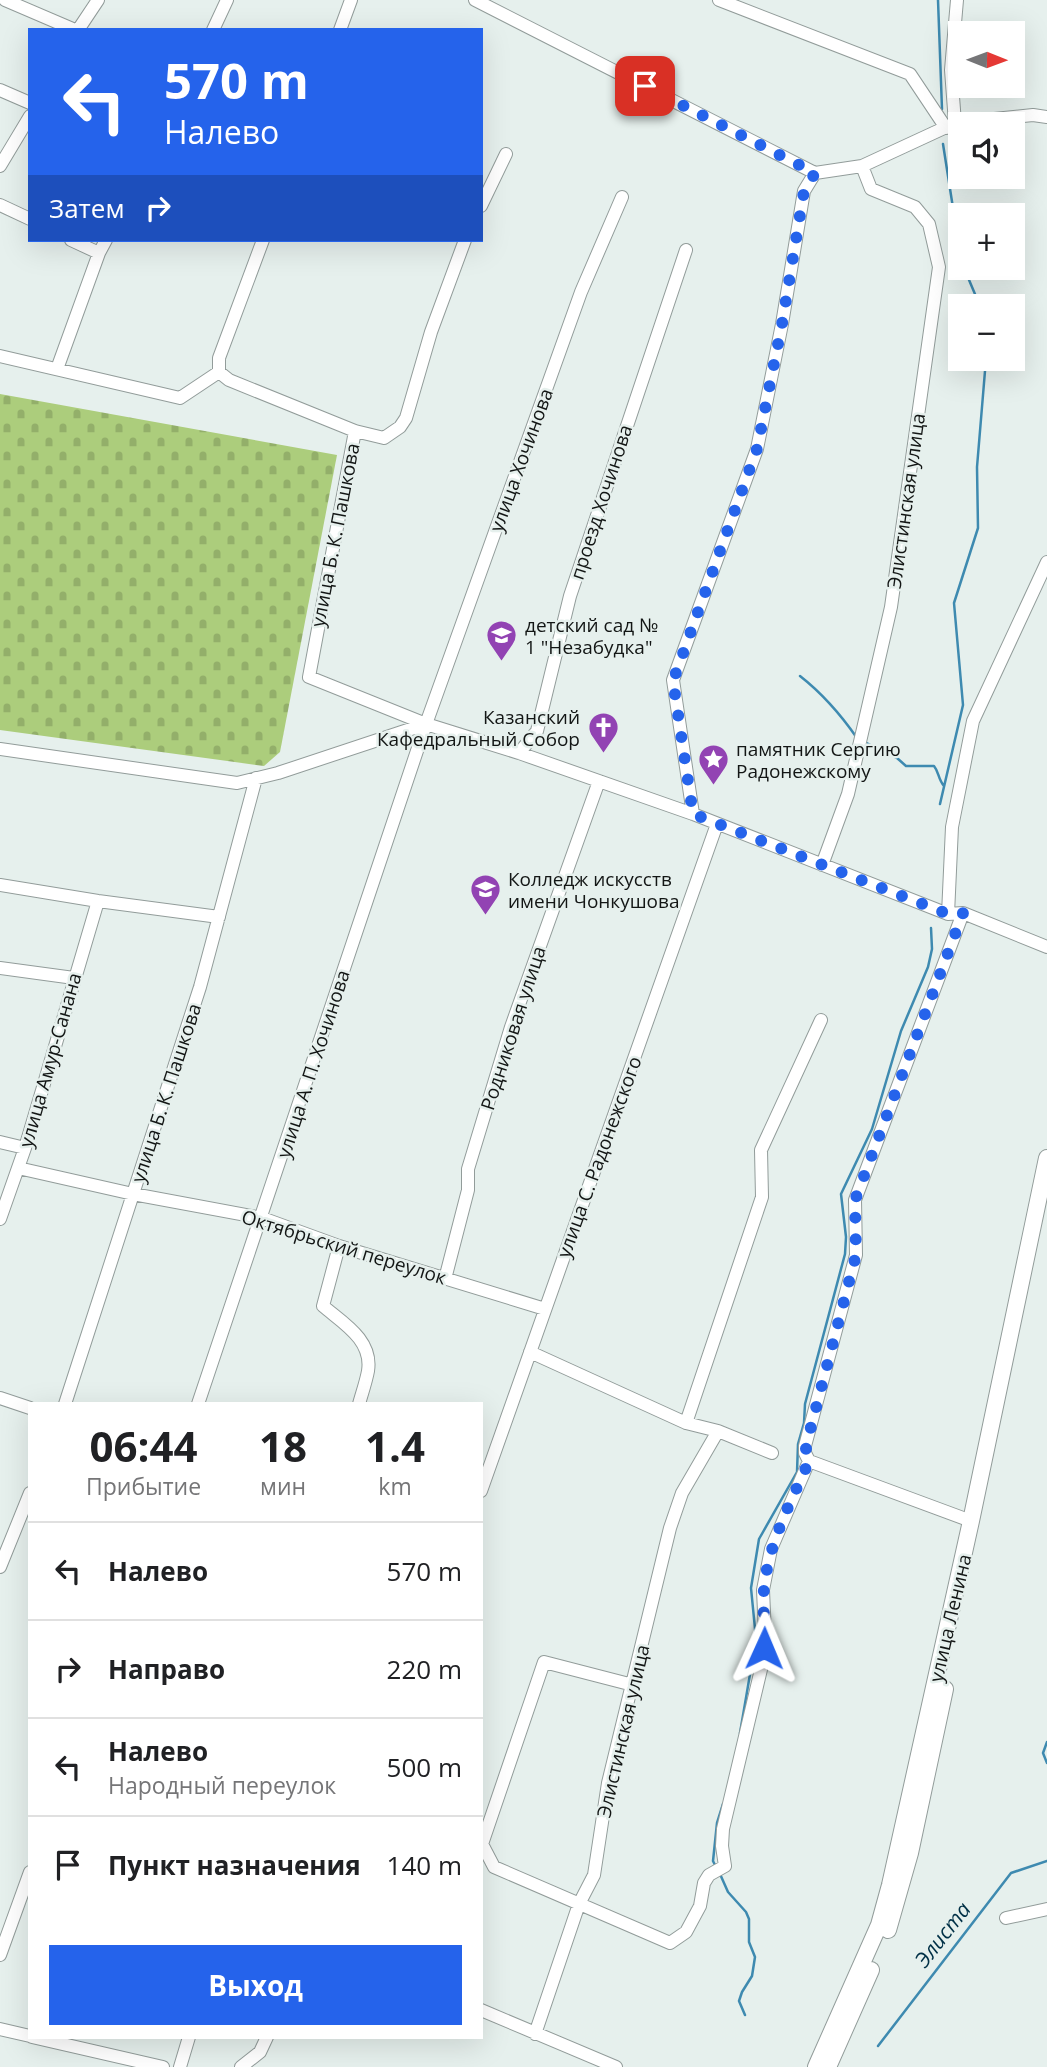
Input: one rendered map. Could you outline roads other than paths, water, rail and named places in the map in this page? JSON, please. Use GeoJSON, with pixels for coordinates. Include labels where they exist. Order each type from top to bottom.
{"type":"FeatureCollection","features":[{"type":"Feature","properties":{"kind":"main road","name":"улица Ленина"},"geometry":{"type":"LineString","coordinates":[[816,2067],[879,1925],[890,1885],[971,1521],[1047,1158]]}},
{"type":"Feature","properties":{"kind":"main road","name":"улица Ленина"},"geometry":{"type":"LineString","coordinates":[[828,2067],[889,1928],[904,1876],[1047,1208]]}},
{"type":"Feature","properties":{"kind":"street"},"geometry":{"type":"LineString","coordinates":[[5,0],[71,28]]}},
{"type":"Feature","properties":{"kind":"street"},"geometry":{"type":"LineString","coordinates":[[77,28],[98,0]]}},
{"type":"Feature","properties":{"kind":"street"},"geometry":{"type":"LineString","coordinates":[[214,28],[227,0]]}},
{"type":"Feature","properties":{"kind":"street"},"geometry":{"type":"LineString","coordinates":[[341,28],[351,0]]}},
{"type":"Feature","properties":{"kind":"street"},"geometry":{"type":"LineString","coordinates":[[475,0],[815,173],[862,166],[948,126]]}},
{"type":"Feature","properties":{"kind":"street"},"geometry":{"type":"LineString","coordinates":[[719,0],[910,74],[948,121]]}},
{"type":"Feature","properties":{"kind":"street"},"geometry":{"type":"LineString","coordinates":[[951,112],[951,70],[957,0]]}},
{"type":"Feature","properties":{"kind":"street"},"geometry":{"type":"LineString","coordinates":[[0,90],[28,102]]}},
{"type":"Feature","properties":{"kind":"street"},"geometry":{"type":"LineString","coordinates":[[1025,116],[1047,117]]}},
{"type":"Feature","properties":{"kind":"street"},"geometry":{"type":"LineString","coordinates":[[0,166],[28,119]]}},
{"type":"Feature","properties":{"kind":"street"},"geometry":{"type":"LineString","coordinates":[[483,202],[506,154]]}},
{"type":"Feature","properties":{"kind":"street","name":"Элистинская улица"},"geometry":{"type":"LineString","coordinates":[[822,865],[848,794],[891,607],[939,267],[929,224],[915,207],[871,189],[862,166]]}},
{"type":"Feature","properties":{"kind":"street"},"geometry":{"type":"LineString","coordinates":[[693,814],[673,681],[757,449],[782,324],[804,191],[815,173]]}},
{"type":"Feature","properties":{"kind":"street","name":"улица Хочинова"},"geometry":{"type":"LineString","coordinates":[[426,724],[581,292],[622,197]]}},
{"type":"Feature","properties":{"kind":"street"},"geometry":{"type":"LineString","coordinates":[[0,205],[28,218]]}},
{"type":"Feature","properties":{"kind":"street"},"geometry":{"type":"LineString","coordinates":[[75,242],[99,253]]}},
{"type":"Feature","properties":{"kind":"street"},"geometry":{"type":"LineString","coordinates":[[57,369],[105,242]]}},
{"type":"Feature","properties":{"kind":"street"},"geometry":{"type":"LineString","coordinates":[[219,372],[219,358],[262,242]]}},
{"type":"Feature","properties":{"kind":"street","name":"улица Б. К. Пашкова"},"geometry":{"type":"LineString","coordinates":[[426,724],[309,677],[355,431],[384,438],[400,426],[405,418],[431,332],[464,242]]}},
{"type":"Feature","properties":{"kind":"street","name":"проезд Хочинова"},"geometry":{"type":"LineString","coordinates":[[519,753],[537,731],[570,596],[686,250]]}},
{"type":"Feature","properties":{"kind":"street"},"geometry":{"type":"LineString","coordinates":[[0,356],[180,398],[219,372]]}},
{"type":"Feature","properties":{"kind":"street"},"geometry":{"type":"LineString","coordinates":[[219,372],[229,380],[355,431]]}},
{"type":"Feature","properties":{"kind":"street"},"geometry":{"type":"LineString","coordinates":[[948,914],[952,827],[973,721],[1047,562]]}},
{"type":"Feature","properties":{"kind":"street"},"geometry":{"type":"LineString","coordinates":[[0,749],[237,783],[278,773],[426,724],[519,753],[693,814],[948,914],[963,913],[1047,947]]}},
{"type":"Feature","properties":{"kind":"street","name":"улица А. П. Хочинова"},"geometry":{"type":"LineString","coordinates":[[199,1402],[426,724]]}},
{"type":"Feature","properties":{"kind":"street","name":"улица Б. К. Пашкова"},"geometry":{"type":"LineString","coordinates":[[66,1402],[200,987],[256,778]]}},
{"type":"Feature","properties":{"kind":"street","name":"Родниковая улица"},"geometry":{"type":"LineString","coordinates":[[445,1279],[468,1190],[468,1170],[511,1027],[599,781]]}},
{"type":"Feature","properties":{"kind":"street","name":"улица С. Радонежского"},"geometry":{"type":"LineString","coordinates":[[483,1485],[717,824]]}},
{"type":"Feature","properties":{"kind":"street"},"geometry":{"type":"LineString","coordinates":[[0,885],[219,917]]}},
{"type":"Feature","properties":{"kind":"street","name":"улица Амур-Санана"},"geometry":{"type":"LineString","coordinates":[[0,1219],[18,1168],[98,901]]}},
{"type":"Feature","properties":{"kind":"street"},"geometry":{"type":"LineString","coordinates":[[963,913],[855,1200],[856,1255],[806,1454],[809,1461],[971,1521]]}},
{"type":"Feature","properties":{"kind":"street"},"geometry":{"type":"LineString","coordinates":[[0,968],[74,978]]}},
{"type":"Feature","properties":{"kind":"street"},"geometry":{"type":"LineString","coordinates":[[686,1423],[762,1197],[761,1150],[821,1020]]}},
{"type":"Feature","properties":{"kind":"street"},"geometry":{"type":"LineString","coordinates":[[0,1142],[24,1148]]}},
{"type":"Feature","properties":{"kind":"street","name":"Октябрьский переулок"},"geometry":{"type":"LineString","coordinates":[[18,1168],[133,1194],[261,1218],[339,1246],[545,1309]]}},
{"type":"Feature","properties":{"kind":"street"},"geometry":{"type":"LineString","coordinates":[[339,1246],[323,1306],[360,1337],[366,1350],[368,1368],[360,1402]]}},
{"type":"Feature","properties":{"kind":"street"},"geometry":{"type":"LineString","coordinates":[[530,1352],[686,1423],[718,1431],[772,1453]]}},
{"type":"Feature","properties":{"kind":"street"},"geometry":{"type":"LineString","coordinates":[[0,1398],[28,1407]]}},
{"type":"Feature","properties":{"kind":"street","name":"Элистинская улица"},"geometry":{"type":"LineString","coordinates":[[535,2034],[579,1904],[594,1875],[608,1783],[670,1528],[682,1493],[718,1431]]}},
{"type":"Feature","properties":{"kind":"street"},"geometry":{"type":"LineString","coordinates":[[483,1846],[494,1867],[670,1943],[687,1932],[700,1906],[704,1884],[709,1875],[725,1866],[723,1829],[763,1661],[763,1590],[771,1549],[809,1461]]}},
{"type":"Feature","properties":{"kind":"street"},"geometry":{"type":"LineString","coordinates":[[0,1567],[28,1498]]}},
{"type":"Feature","properties":{"kind":"street"},"geometry":{"type":"LineString","coordinates":[[483,1841],[544,1662],[633,1685]]}},
{"type":"Feature","properties":{"kind":"street"},"geometry":{"type":"LineString","coordinates":[[0,1955],[28,1878]]}},
{"type":"Feature","properties":{"kind":"street"},"geometry":{"type":"LineString","coordinates":[[1006,1918],[1047,1909]]}},
{"type":"Feature","properties":{"kind":"street"},"geometry":{"type":"LineString","coordinates":[[483,2011],[616,2067]]}},
{"type":"Feature","properties":{"kind":"street"},"geometry":{"type":"LineString","coordinates":[[0,2029],[28,2036]]}},
{"type":"Feature","properties":{"kind":"street"},"geometry":{"type":"LineString","coordinates":[[39,2039],[139,2064],[163,2067]]}},
{"type":"Feature","properties":{"kind":"street"},"geometry":{"type":"LineString","coordinates":[[180,2067],[188,2039]]}},
{"type":"Feature","properties":{"kind":"street"},"geometry":{"type":"LineString","coordinates":[[248,2067],[266,2039]]}},
{"type":"Feature","properties":{"kind":"street"},"geometry":{"type":"LineString","coordinates":[[241,2067],[260,2052]]}},
{"type":"Feature","properties":{"kind":"waterway"},"geometry":{"type":"LineString","coordinates":[[938,0],[942,109]]}},
{"type":"Feature","properties":{"kind":"waterway"},"geometry":{"type":"LineString","coordinates":[[943,144],[952,203]]}},
{"type":"Feature","properties":{"kind":"waterway"},"geometry":{"type":"LineString","coordinates":[[969,280],[975,294]]}},
{"type":"Feature","properties":{"kind":"waterway"},"geometry":{"type":"LineString","coordinates":[[940,804],[963,705],[954,603],[978,528],[977,467],[985,371]]}},
{"type":"Feature","properties":{"kind":"waterway"},"geometry":{"type":"LineString","coordinates":[[800,676],[831,705],[857,738]]}},
{"type":"Feature","properties":{"kind":"waterway"},"geometry":{"type":"LineString","coordinates":[[866,743],[897,758],[906,766],[934,766],[944,786]]}},
{"type":"Feature","properties":{"kind":"waterway"},"geometry":{"type":"LineString","coordinates":[[740,1733],[756,1639],[751,1588],[759,1539],[797,1472],[798,1444],[804,1423],[805,1404],[845,1254],[846,1237],[841,1194],[872,1129],[901,1031],[928,967],[932,949],[931,928]]}},
{"type":"Feature","properties":{"kind":"waterway","name":"Элиста"},"geometry":{"type":"LineString","coordinates":[[1047,1742],[1043,1753],[1047,1763]]}},
{"type":"Feature","properties":{"kind":"waterway"},"geometry":{"type":"LineString","coordinates":[[715,1865],[713,1861],[717,1823],[723,1804]]}},
{"type":"Feature","properties":{"kind":"waterway","name":"Элиста"},"geometry":{"type":"LineString","coordinates":[[878,2046],[1011,1873],[1047,1861]]}},
{"type":"Feature","properties":{"kind":"waterway"},"geometry":{"type":"LineString","coordinates":[[720,1874],[728,1892],[749,1919],[749,1942],[755,1957],[752,1976],[739,2001],[745,2015]]}},
{"type":"Feature","properties":{"kind":"place","name":"детский сад № 1 \"Незабудка\""},"geometry":{"type":"Point","coordinates":[502,663]}},
{"type":"Feature","properties":{"kind":"place","name":"Казанский Кафедральный Собор"},"geometry":{"type":"Point","coordinates":[603,755]}},
{"type":"Feature","properties":{"kind":"place","name":"памятник Сергию Радонежскому"},"geometry":{"type":"Point","coordinates":[713,787]}},
{"type":"Feature","properties":{"kind":"place","name":"Колледж искусств имени Чонкушова"},"geometry":{"type":"Point","coordinates":[485,917]}}]}
